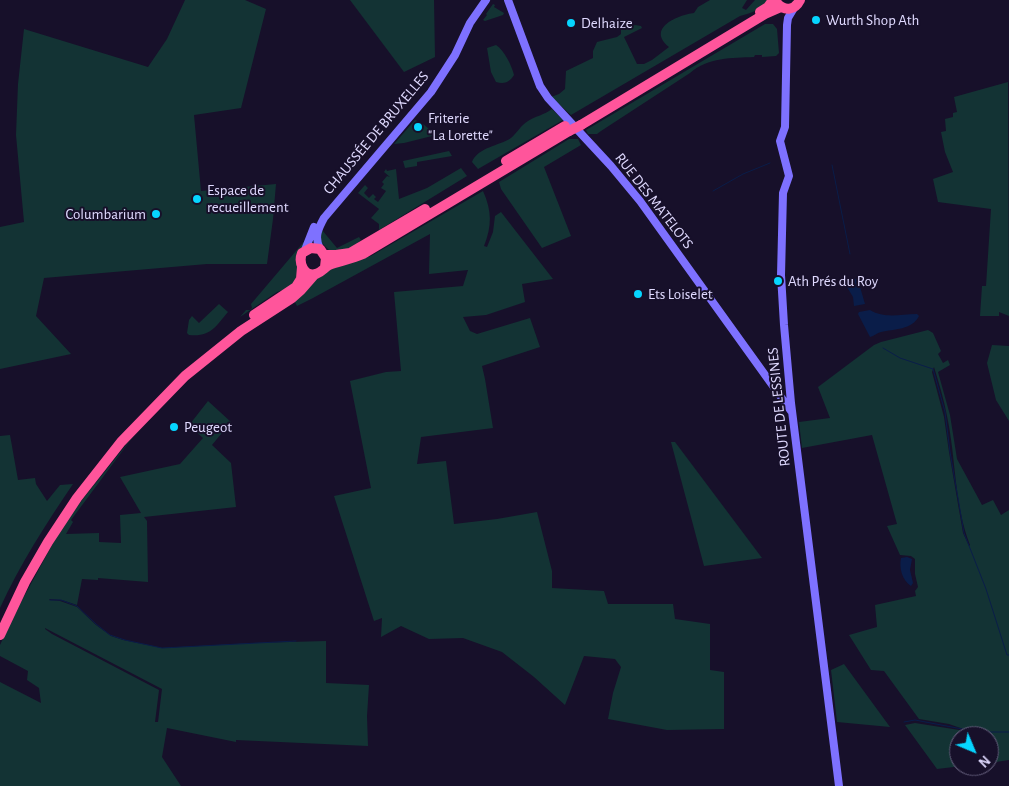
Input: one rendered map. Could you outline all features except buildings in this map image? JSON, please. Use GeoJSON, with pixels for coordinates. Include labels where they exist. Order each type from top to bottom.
{"type":"FeatureCollection","features":[{"type":"Feature","properties":{"kind":"highway"},"geometry":{"type":"LineString","coordinates":[[0,620],[15,588],[50,527],[75,490],[117,438],[155,397],[202,355],[257,312],[296,287],[301,279],[300,257],[305,250],[311,248],[323,252],[342,254],[360,248],[567,129],[764,9],[778,4],[789,9],[797,4]]}},
{"type":"Feature","properties":{"kind":"highway"},"geometry":{"type":"LineString","coordinates":[[0,634],[25,582],[77,498],[121,442],[186,376],[241,331],[296,295],[315,274],[325,267],[369,252],[462,191]]}},
{"type":"Feature","properties":{"kind":"highway"},"geometry":{"type":"LineString","coordinates":[[323,252],[327,261],[325,267]]}},
{"type":"Feature","properties":{"kind":"highway"},"geometry":{"type":"LineString","coordinates":[[302,268],[306,272],[315,274]]}},
{"type":"Feature","properties":{"kind":"street","name":"CHAUSSÉE DE BRUXELLES"},"geometry":{"type":"LineString","coordinates":[[305,250],[315,225],[324,218],[431,92],[463,39],[470,23],[486,0]]}},
{"type":"Feature","properties":{"kind":"street","name":"CHAUSSÉE DE BRUXELLES"},"geometry":{"type":"LineString","coordinates":[[463,39],[492,0]]}},
{"type":"Feature","properties":{"kind":"street","name":"RUE DES MATELOTS"},"geometry":{"type":"LineString","coordinates":[[508,0],[534,69],[548,98],[611,166],[640,201],[792,412]]}},
{"type":"Feature","properties":{"kind":"street","name":"ROUTE DE LESSINES"},"geometry":{"type":"LineString","coordinates":[[778,4],[787,26]]}},
{"type":"Feature","properties":{"kind":"street","name":"ROUTE DE LESSINES"},"geometry":{"type":"LineString","coordinates":[[797,4],[788,18],[787,26],[785,127],[780,142],[788,176],[783,193],[781,275],[792,412],[839,786]]}},
{"type":"Feature","properties":{"kind":"street","name":"CHAUSSÉE DE BRUXELLES"},"geometry":{"type":"LineString","coordinates":[[323,252],[317,239],[317,233],[324,218]]}},
{"type":"Feature","properties":{"kind":"green space"},"geometry":{"type":"Polygon","coordinates":[[[185,0],[245,0],[266,9],[241,108],[194,115],[201,191],[276,184],[267,264],[207,264],[44,278],[36,316],[71,354],[0,369],[0,227],[24,222],[16,135],[18,84],[24,29],[148,67],[167,39],[185,0]]]}},
{"type":"Feature","properties":{"kind":"green space"},"geometry":{"type":"Polygon","coordinates":[[[350,0],[434,0],[435,57],[404,72],[350,0]]]}},
{"type":"Feature","properties":{"kind":"green space"},"geometry":{"type":"Polygon","coordinates":[[[710,0],[747,0],[742,8],[746,10],[755,0],[771,0],[753,12],[740,16],[571,115],[551,97],[565,89],[566,71],[593,58],[593,51],[597,42],[617,37],[621,34],[621,30],[635,25],[641,26],[642,28],[624,37],[637,64],[644,64],[669,47],[661,34],[667,24],[680,16],[694,13],[698,7],[710,0]]]}},
{"type":"Feature","properties":{"kind":"green space"},"geometry":{"type":"Polygon","coordinates":[[[493,4],[495,5],[494,7],[504,13],[503,15],[483,20],[487,15],[493,4]]]}},
{"type":"Feature","properties":{"kind":"green space"},"geometry":{"type":"Polygon","coordinates":[[[765,24],[773,24],[777,29],[779,53],[776,56],[762,57],[762,55],[755,55],[754,57],[720,59],[704,64],[597,134],[588,134],[586,130],[765,24]]]}},
{"type":"Feature","properties":{"kind":"green space"},"geometry":{"type":"Polygon","coordinates":[[[496,45],[507,58],[514,75],[510,80],[501,83],[496,82],[491,72],[487,48],[496,45]]]}},
{"type":"Feature","properties":{"kind":"green space"},"geometry":{"type":"Polygon","coordinates":[[[1008,82],[1009,316],[999,312],[999,316],[980,316],[982,286],[986,286],[991,209],[938,202],[933,179],[953,172],[945,152],[941,132],[946,131],[945,119],[953,117],[953,113],[957,112],[954,97],[1008,82]]]}},
{"type":"Feature","properties":{"kind":"green space"},"geometry":{"type":"Polygon","coordinates":[[[552,109],[563,120],[478,169],[472,162],[479,153],[511,138],[531,119],[552,109]]]}},
{"type":"Feature","properties":{"kind":"green space"},"geometry":{"type":"Polygon","coordinates":[[[415,120],[422,123],[436,135],[394,144],[415,120]]]}},
{"type":"Feature","properties":{"kind":"green space"},"geometry":{"type":"Polygon","coordinates":[[[569,139],[578,139],[581,145],[544,167],[571,236],[542,248],[501,189],[499,182],[569,139]]]}},
{"type":"Feature","properties":{"kind":"green space"},"geometry":{"type":"Polygon","coordinates":[[[449,151],[452,156],[417,162],[417,166],[405,168],[403,161],[449,151]]]}},
{"type":"Feature","properties":{"kind":"green space"},"geometry":{"type":"Polygon","coordinates":[[[461,168],[467,176],[379,230],[379,224],[371,218],[379,209],[358,193],[365,185],[368,188],[364,193],[369,198],[373,194],[376,197],[374,199],[378,202],[386,191],[381,188],[384,184],[382,182],[387,176],[390,177],[384,172],[386,169],[387,171],[396,169],[399,199],[427,188],[461,168]]]}},
{"type":"Feature","properties":{"kind":"green space"},"geometry":{"type":"Polygon","coordinates":[[[483,191],[490,218],[484,246],[487,247],[493,232],[495,216],[501,212],[553,279],[522,284],[525,302],[486,315],[463,317],[470,331],[477,334],[530,318],[540,347],[482,366],[493,428],[421,437],[417,464],[446,461],[454,524],[537,512],[552,571],[552,588],[604,591],[608,604],[673,604],[675,619],[710,624],[710,670],[724,672],[724,729],[667,730],[608,719],[621,667],[615,659],[584,656],[565,705],[502,652],[463,638],[429,639],[401,626],[381,637],[382,618],[374,621],[334,496],[371,488],[350,381],[386,372],[401,371],[394,292],[463,286],[468,270],[429,274],[430,234],[297,306],[294,300],[314,278],[336,265],[371,256],[483,191]]]}},
{"type":"Feature","properties":{"kind":"green space"},"geometry":{"type":"Polygon","coordinates":[[[322,230],[337,248],[359,237],[361,240],[350,250],[331,252],[321,242],[320,233],[322,230]]]}},
{"type":"Feature","properties":{"kind":"green space"},"geometry":{"type":"Polygon","coordinates":[[[307,238],[300,270],[292,287],[277,292],[240,317],[246,310],[252,308],[251,304],[307,238]]]}},
{"type":"Feature","properties":{"kind":"green space"},"geometry":{"type":"Polygon","coordinates":[[[219,304],[228,312],[212,330],[208,333],[196,335],[189,335],[187,333],[189,320],[192,316],[199,323],[219,304]]]}},
{"type":"Feature","properties":{"kind":"green space"},"geometry":{"type":"Polygon","coordinates":[[[928,330],[933,333],[941,351],[938,354],[943,363],[948,360],[950,365],[938,372],[950,415],[957,459],[982,505],[993,500],[1001,515],[1009,510],[1009,760],[999,762],[999,726],[955,726],[919,719],[884,671],[871,670],[849,635],[877,627],[875,605],[916,596],[915,591],[918,587],[915,574],[915,559],[911,556],[900,555],[887,526],[897,524],[872,435],[802,448],[799,422],[830,418],[818,387],[874,345],[928,330]],[[934,367],[932,372],[944,417],[963,533],[969,546],[958,497],[943,398],[934,367]]]}},
{"type":"Feature","properties":{"kind":"green space"},"geometry":{"type":"Polygon","coordinates":[[[992,345],[1009,346],[1009,421],[996,400],[987,363],[992,345]]]}},
{"type":"Feature","properties":{"kind":"green space"},"geometry":{"type":"Polygon","coordinates":[[[208,401],[231,422],[212,445],[231,463],[236,507],[144,517],[147,521],[148,582],[98,578],[98,580],[82,579],[77,605],[62,600],[49,600],[60,601],[77,607],[111,636],[162,648],[326,641],[326,683],[369,685],[368,746],[236,740],[236,742],[167,728],[162,757],[181,786],[0,786],[0,682],[41,703],[39,688],[27,680],[28,671],[0,656],[0,645],[20,604],[58,534],[82,500],[135,434],[71,520],[73,522],[66,534],[99,533],[99,542],[121,543],[120,515],[141,513],[120,477],[180,464],[203,438],[190,424],[208,401]],[[45,628],[52,634],[159,690],[155,722],[158,722],[162,689],[45,628]]]}},
{"type":"Feature","properties":{"kind":"green space"},"geometry":{"type":"Polygon","coordinates":[[[10,435],[18,480],[35,478],[36,484],[47,501],[60,485],[73,484],[34,544],[0,608],[0,436],[10,435]]]}},
{"type":"Feature","properties":{"kind":"green space"},"geometry":{"type":"Polygon","coordinates":[[[671,442],[675,442],[762,558],[704,566],[671,442]]]}},
{"type":"Feature","properties":{"kind":"green space"},"geometry":{"type":"Polygon","coordinates":[[[844,664],[890,727],[837,722],[831,670],[844,664]]]}},
{"type":"Feature","properties":{"kind":"green space"},"geometry":{"type":"Polygon","coordinates":[[[915,723],[949,728],[949,768],[937,769],[905,725],[915,723]]]}},
{"type":"Feature","properties":{"kind":"water"},"geometry":{"type":"Polygon","coordinates":[[[853,278],[858,280],[865,304],[854,306],[853,297],[847,287],[849,280],[853,278]]]}},
{"type":"Feature","properties":{"kind":"water"},"geometry":{"type":"Polygon","coordinates":[[[870,310],[887,315],[917,314],[919,316],[912,324],[881,332],[870,337],[858,314],[859,312],[870,310]]]}},
{"type":"Feature","properties":{"kind":"water"},"geometry":{"type":"Polygon","coordinates":[[[907,557],[912,559],[910,570],[913,583],[911,586],[903,577],[900,566],[901,558],[907,557]]]}},
{"type":"Feature","properties":{"kind":"waterway"},"geometry":{"type":"LineString","coordinates":[[713,191],[743,174],[770,163]]}},
{"type":"Feature","properties":{"kind":"waterway"},"geometry":{"type":"LineString","coordinates":[[832,165],[850,254]]}},
{"type":"Feature","properties":{"kind":"waterway"},"geometry":{"type":"LineString","coordinates":[[883,348],[900,358],[933,369],[945,412],[964,533],[986,589],[1007,655],[1009,655]]}},
{"type":"Feature","properties":{"kind":"waterway"},"geometry":{"type":"LineString","coordinates":[[50,600],[61,600],[77,606],[110,635],[162,648],[296,641]]}},
{"type":"Feature","properties":{"kind":"waterway"},"geometry":{"type":"LineString","coordinates":[[904,722],[915,720],[978,732],[1009,732]]}},
{"type":"Feature","properties":{"kind":"place","name":"Wurth Shop Ath"},"geometry":{"type":"Point","coordinates":[816,20]}},
{"type":"Feature","properties":{"kind":"place","name":"Delhaize"},"geometry":{"type":"Point","coordinates":[571,23]}},
{"type":"Feature","properties":{"kind":"place","name":"Friterie \"La Lorette\""},"geometry":{"type":"Point","coordinates":[418,127]}},
{"type":"Feature","properties":{"kind":"place","name":"Espace de recueillement"},"geometry":{"type":"Point","coordinates":[197,199]}},
{"type":"Feature","properties":{"kind":"place","name":"Columbarium"},"geometry":{"type":"Point","coordinates":[156,214]}},
{"type":"Feature","properties":{"kind":"place","name":"Ath Prés du Roy"},"geometry":{"type":"Point","coordinates":[778,281]}},
{"type":"Feature","properties":{"kind":"place","name":"Ets Loiselet"},"geometry":{"type":"Point","coordinates":[638,294]}},
{"type":"Feature","properties":{"kind":"place","name":"Peugeot"},"geometry":{"type":"Point","coordinates":[174,427]}}]}
